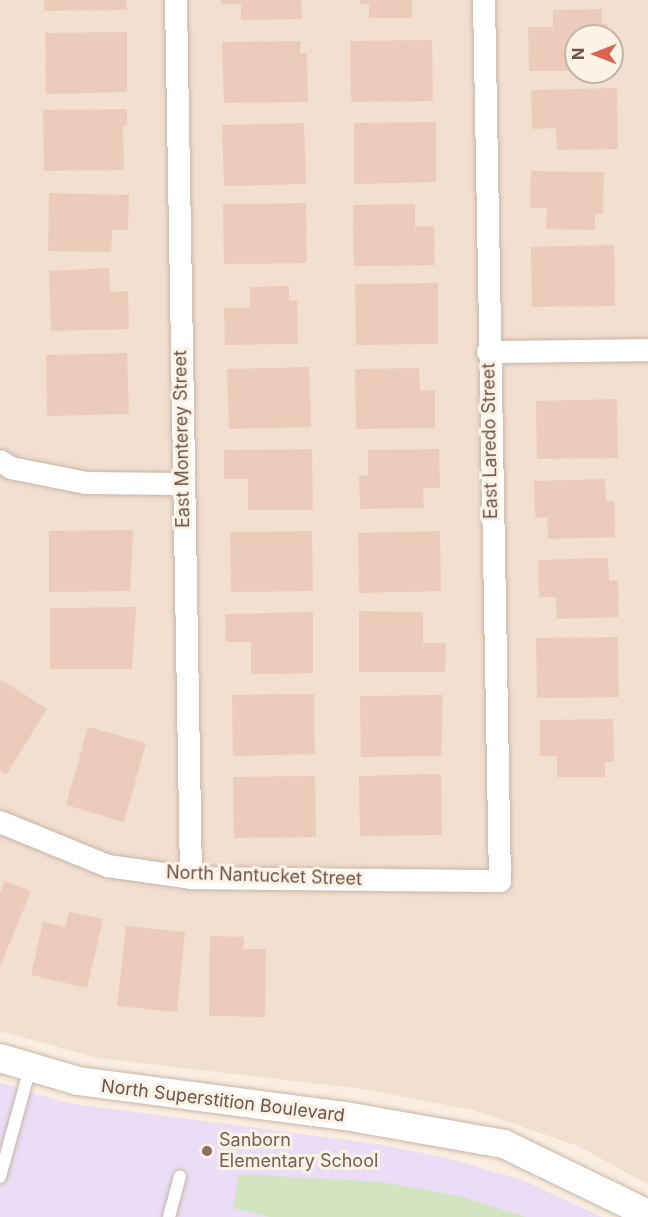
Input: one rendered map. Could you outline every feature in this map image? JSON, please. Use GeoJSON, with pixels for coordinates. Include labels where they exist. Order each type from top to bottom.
{"type":"FeatureCollection","features":[{"type":"Feature","properties":{"kind":"street","name":"East Monterey Street"},"geometry":{"type":"LineString","coordinates":[[176,0],[182,484],[191,878]]}},
{"type":"Feature","properties":{"kind":"street","name":"East Laredo Street"},"geometry":{"type":"LineString","coordinates":[[484,0],[488,352],[500,881]]}},
{"type":"Feature","properties":{"kind":"street"},"geometry":{"type":"LineString","coordinates":[[488,352],[648,350]]}},
{"type":"Feature","properties":{"kind":"street"},"geometry":{"type":"LineString","coordinates":[[0,461],[11,468],[86,483],[182,484]]}},
{"type":"Feature","properties":{"kind":"street","name":"North Nantucket Street"},"geometry":{"type":"LineString","coordinates":[[0,822],[108,866],[191,878],[500,881]]}},
{"type":"Feature","properties":{"kind":"street","name":"North Superstition Boulevard"},"geometry":{"type":"LineString","coordinates":[[0,1058],[78,1082],[357,1118],[492,1141],[597,1186],[648,1214]]}},
{"type":"Feature","properties":{"kind":"lane"},"geometry":{"type":"LineString","coordinates":[[0,1177],[30,1068]]}},
{"type":"Feature","properties":{"kind":"lane"},"geometry":{"type":"LineString","coordinates":[[169,1217],[180,1176]]}},
{"type":"Feature","properties":{"kind":"shaded area"},"geometry":{"type":"Polygon","coordinates":[[[0,0],[648,0],[648,1184],[578,1146],[473,1110],[363,1089],[98,1058],[0,1031],[0,0]]]}},
{"type":"Feature","properties":{"kind":"shaded area","name":"Sanborn Elementary School"},"geometry":{"type":"Polygon","coordinates":[[[0,1083],[67,1103],[383,1145],[446,1158],[522,1180],[602,1217],[0,1217],[0,1083]]]}},
{"type":"Feature","properties":{"kind":"green space"},"geometry":{"type":"Polygon","coordinates":[[[239,1174],[382,1182],[459,1196],[526,1217],[269,1217],[233,1208],[239,1174]]]}},
{"type":"Feature","properties":{"kind":"building"},"geometry":{"type":"Polygon","coordinates":[[[44,0],[126,0],[127,10],[45,11],[44,0]]]}},
{"type":"Feature","properties":{"kind":"building"},"geometry":{"type":"Polygon","coordinates":[[[221,0],[301,0],[302,19],[241,20],[241,4],[221,4],[221,0]]]}},
{"type":"Feature","properties":{"kind":"building"},"geometry":{"type":"Polygon","coordinates":[[[360,0],[412,0],[412,18],[369,18],[369,4],[360,4],[360,0]]]}},
{"type":"Feature","properties":{"kind":"building"},"geometry":{"type":"Polygon","coordinates":[[[602,9],[602,24],[564,24],[564,71],[529,71],[528,27],[553,27],[553,10],[602,9]]]}},
{"type":"Feature","properties":{"kind":"building"},"geometry":{"type":"Polygon","coordinates":[[[127,32],[127,92],[46,94],[45,33],[127,32]]]}},
{"type":"Feature","properties":{"kind":"building"},"geometry":{"type":"Polygon","coordinates":[[[432,40],[433,101],[351,102],[350,41],[432,40]]]}},
{"type":"Feature","properties":{"kind":"building"},"geometry":{"type":"Polygon","coordinates":[[[301,41],[300,53],[307,53],[308,102],[224,103],[222,42],[301,41]]]}},
{"type":"Feature","properties":{"kind":"building"},"geometry":{"type":"Polygon","coordinates":[[[617,88],[618,149],[557,150],[556,128],[532,129],[531,90],[617,88]]]}},
{"type":"Feature","properties":{"kind":"building"},"geometry":{"type":"Polygon","coordinates":[[[127,109],[127,126],[123,126],[124,170],[44,171],[43,110],[127,109]]]}},
{"type":"Feature","properties":{"kind":"building"},"geometry":{"type":"Polygon","coordinates":[[[436,122],[436,182],[354,184],[354,123],[436,122]]]}},
{"type":"Feature","properties":{"kind":"building"},"geometry":{"type":"Polygon","coordinates":[[[304,123],[306,184],[224,186],[222,125],[304,123]]]}},
{"type":"Feature","properties":{"kind":"building"},"geometry":{"type":"Polygon","coordinates":[[[531,171],[604,172],[603,214],[595,214],[595,230],[546,229],[547,208],[530,208],[531,171]]]}},
{"type":"Feature","properties":{"kind":"building"},"geometry":{"type":"Polygon","coordinates":[[[49,193],[129,195],[128,230],[112,230],[111,252],[48,251],[49,193]]]}},
{"type":"Feature","properties":{"kind":"building"},"geometry":{"type":"Polygon","coordinates":[[[306,203],[307,263],[224,264],[223,204],[306,203]]]}},
{"type":"Feature","properties":{"kind":"building"},"geometry":{"type":"Polygon","coordinates":[[[415,204],[415,227],[434,226],[435,265],[354,266],[353,205],[415,204]]]}},
{"type":"Feature","properties":{"kind":"building"},"geometry":{"type":"Polygon","coordinates":[[[614,245],[615,306],[532,307],[531,247],[614,245]]]}},
{"type":"Feature","properties":{"kind":"building"},"geometry":{"type":"Polygon","coordinates":[[[109,268],[110,292],[128,291],[129,329],[51,331],[49,271],[109,268]]]}},
{"type":"Feature","properties":{"kind":"building"},"geometry":{"type":"Polygon","coordinates":[[[438,283],[438,344],[356,345],[355,284],[438,283]]]}},
{"type":"Feature","properties":{"kind":"building"},"geometry":{"type":"Polygon","coordinates":[[[289,286],[289,301],[297,300],[298,344],[225,345],[224,308],[250,308],[250,287],[289,286]]]}},
{"type":"Feature","properties":{"kind":"building"},"geometry":{"type":"Polygon","coordinates":[[[127,353],[129,414],[47,416],[46,355],[127,353]]]}},
{"type":"Feature","properties":{"kind":"building"},"geometry":{"type":"Polygon","coordinates":[[[309,367],[311,427],[229,429],[227,369],[309,367]]]}},
{"type":"Feature","properties":{"kind":"building"},"geometry":{"type":"Polygon","coordinates":[[[419,368],[420,391],[435,390],[435,428],[356,429],[355,369],[419,368]]]}},
{"type":"Feature","properties":{"kind":"building"},"geometry":{"type":"Polygon","coordinates":[[[617,399],[618,458],[537,459],[536,401],[617,399]]]}},
{"type":"Feature","properties":{"kind":"building"},"geometry":{"type":"Polygon","coordinates":[[[312,449],[313,510],[248,510],[248,479],[224,479],[224,450],[312,449]]]}},
{"type":"Feature","properties":{"kind":"building"},"geometry":{"type":"Polygon","coordinates":[[[439,449],[440,488],[423,488],[424,508],[360,509],[359,476],[368,475],[368,450],[439,449]]]}},
{"type":"Feature","properties":{"kind":"building"},"geometry":{"type":"Polygon","coordinates":[[[605,479],[606,501],[614,501],[615,537],[548,539],[547,517],[535,518],[534,481],[605,479]]]}},
{"type":"Feature","properties":{"kind":"building"},"geometry":{"type":"Polygon","coordinates":[[[133,530],[130,591],[49,592],[49,531],[133,530]]]}},
{"type":"Feature","properties":{"kind":"building"},"geometry":{"type":"Polygon","coordinates":[[[312,531],[313,591],[231,592],[230,532],[312,531]]]}},
{"type":"Feature","properties":{"kind":"building"},"geometry":{"type":"Polygon","coordinates":[[[440,531],[441,591],[359,593],[358,533],[440,531]]]}},
{"type":"Feature","properties":{"kind":"building"},"geometry":{"type":"Polygon","coordinates":[[[608,558],[609,581],[618,580],[619,617],[557,619],[556,597],[539,597],[538,560],[608,558]]]}},
{"type":"Feature","properties":{"kind":"building"},"geometry":{"type":"Polygon","coordinates":[[[136,607],[132,669],[50,669],[50,608],[136,607]]]}},
{"type":"Feature","properties":{"kind":"building"},"geometry":{"type":"Polygon","coordinates":[[[359,611],[423,612],[423,643],[446,643],[445,672],[359,672],[359,611]]]}},
{"type":"Feature","properties":{"kind":"building"},"geometry":{"type":"Polygon","coordinates":[[[313,612],[313,673],[251,674],[251,642],[226,642],[225,614],[313,612]]]}},
{"type":"Feature","properties":{"kind":"building"},"geometry":{"type":"Polygon","coordinates":[[[618,637],[619,697],[537,698],[536,638],[618,637]]]}},
{"type":"Feature","properties":{"kind":"building"},"geometry":{"type":"Polygon","coordinates":[[[0,679],[47,709],[6,775],[0,771],[0,679]]]}},
{"type":"Feature","properties":{"kind":"building"},"geometry":{"type":"Polygon","coordinates":[[[314,694],[315,754],[233,756],[232,695],[314,694]]]}},
{"type":"Feature","properties":{"kind":"building"},"geometry":{"type":"Polygon","coordinates":[[[443,695],[441,756],[361,757],[360,696],[443,695]]]}},
{"type":"Feature","properties":{"kind":"building"},"geometry":{"type":"Polygon","coordinates":[[[613,719],[614,762],[605,762],[605,777],[557,777],[557,756],[540,756],[540,720],[613,719]]]}},
{"type":"Feature","properties":{"kind":"building"},"geometry":{"type":"Polygon","coordinates":[[[88,727],[146,743],[124,822],[66,805],[88,727]]]}},
{"type":"Feature","properties":{"kind":"building"},"geometry":{"type":"Polygon","coordinates":[[[441,774],[442,835],[360,836],[359,776],[441,774]]]}},
{"type":"Feature","properties":{"kind":"building"},"geometry":{"type":"Polygon","coordinates":[[[315,776],[316,837],[234,838],[233,777],[315,776]]]}},
{"type":"Feature","properties":{"kind":"building"},"geometry":{"type":"Polygon","coordinates":[[[5,881],[31,891],[0,967],[0,893],[5,881]]]}},
{"type":"Feature","properties":{"kind":"building"},"geometry":{"type":"Polygon","coordinates":[[[69,912],[103,919],[87,988],[31,975],[43,922],[65,927],[69,912]]]}},
{"type":"Feature","properties":{"kind":"building"},"geometry":{"type":"Polygon","coordinates":[[[126,926],[185,932],[177,1012],[117,1006],[126,926]]]}},
{"type":"Feature","properties":{"kind":"building"},"geometry":{"type":"Polygon","coordinates":[[[210,936],[244,937],[243,949],[266,949],[265,1017],[209,1016],[210,936]]]}},
{"type":"Feature","properties":{"kind":"place","name":"Sanborn Elementary School"},"geometry":{"type":"Point","coordinates":[207,1151]}}]}
